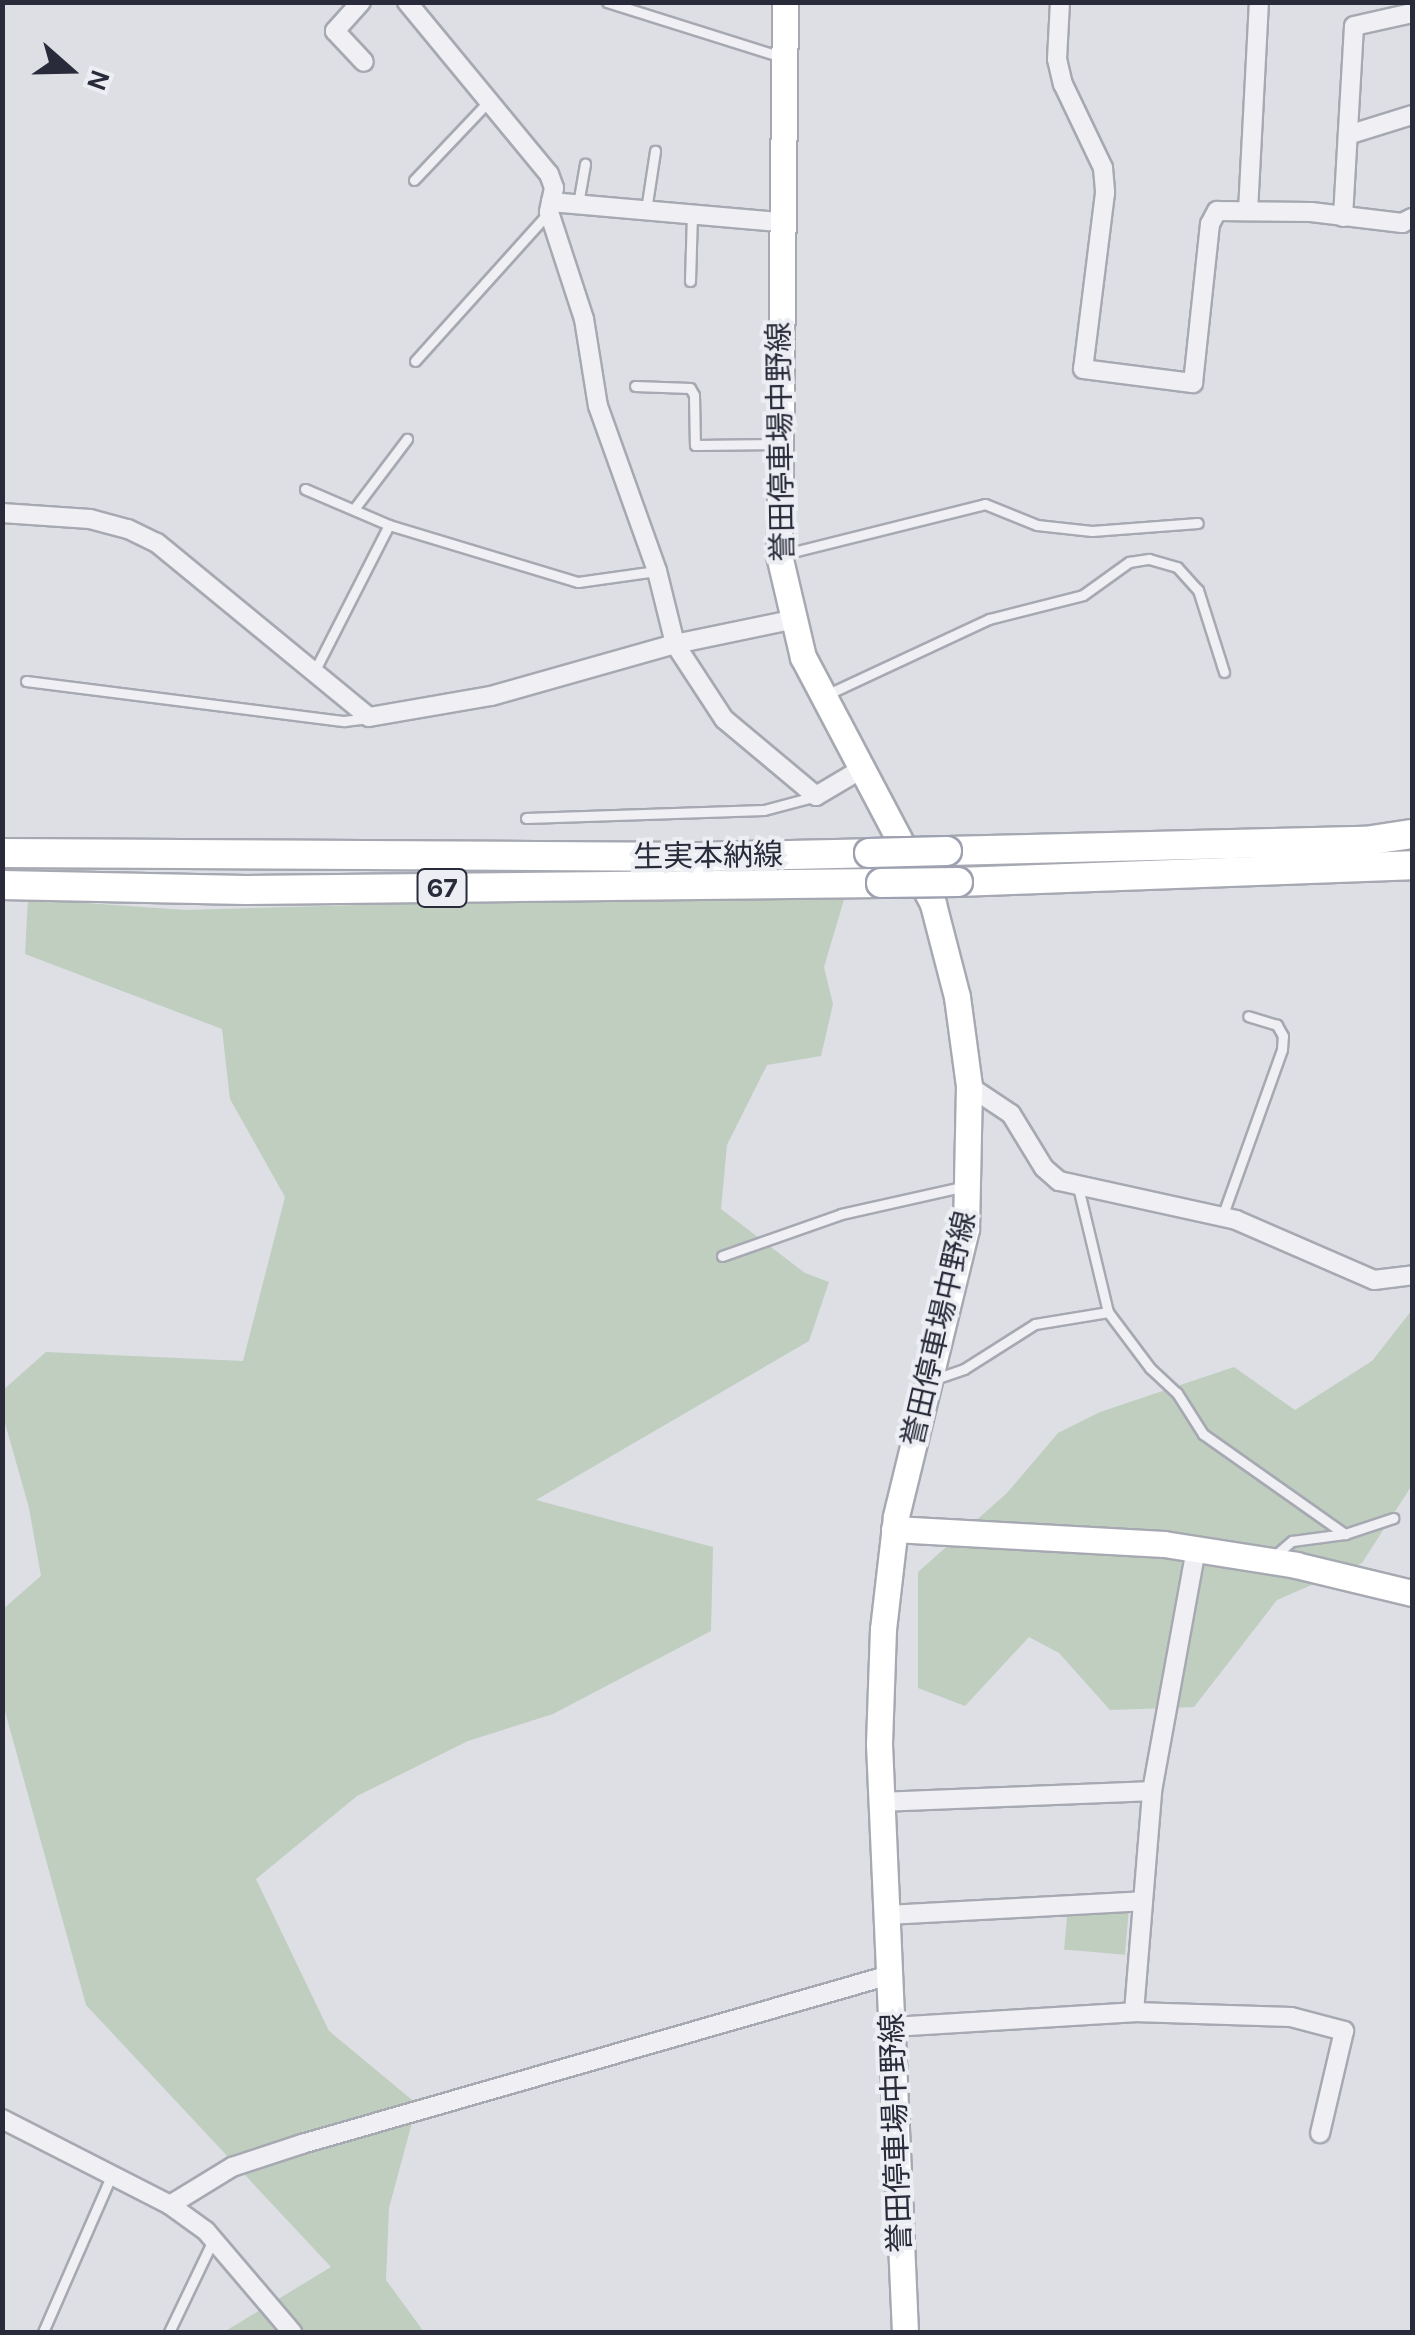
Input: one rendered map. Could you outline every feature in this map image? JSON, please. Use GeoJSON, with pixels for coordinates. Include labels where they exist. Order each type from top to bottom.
{"type":"FeatureCollection","features":[{"type":"Feature","properties":{"kind":"main road","name":"誉田停車場中野線"},"geometry":{"type":"LineString","coordinates":[[785,2],[778,556],[791,620],[823,696],[932,904],[958,997],[969,1086],[970,1186],[956,1284],[894,1529],[882,1629],[882,1802],[905,2332]]}},
{"type":"Feature","properties":{"kind":"main road","name":"生実本納線"},"geometry":{"type":"LineString","coordinates":[[2,853],[680,857],[1366,841],[1412,834]]}},
{"type":"Feature","properties":{"kind":"main road","name":"生実本納線"},"geometry":{"type":"LineString","coordinates":[[2,884],[246,890],[881,884],[1412,865]]}},
{"type":"Feature","properties":{"kind":"main road"},"geometry":{"type":"LineString","coordinates":[[894,1529],[1196,1550],[1269,1561],[1412,1593]]}},
{"type":"Feature","properties":{"kind":"street"},"geometry":{"type":"LineString","coordinates":[[361,2],[335,31],[364,62]]}},
{"type":"Feature","properties":{"kind":"street"},"geometry":{"type":"LineString","coordinates":[[406,2],[549,174],[554,188],[550,207],[584,319],[598,406],[657,571],[674,644],[724,719],[816,796],[860,770]]}},
{"type":"Feature","properties":{"kind":"street"},"geometry":{"type":"LineString","coordinates":[[1060,2],[1057,59],[1064,84],[1103,168],[1105,193],[1083,369],[1193,383],[1210,224],[1217,211],[1248,210],[1402,223],[1412,218]]}},
{"type":"Feature","properties":{"kind":"street"},"geometry":{"type":"LineString","coordinates":[[1248,210],[1259,2]]}},
{"type":"Feature","properties":{"kind":"street"},"geometry":{"type":"LineString","coordinates":[[1342,217],[1354,26],[1412,14]]}},
{"type":"Feature","properties":{"kind":"street"},"geometry":{"type":"LineString","coordinates":[[1350,134],[1412,115]]}},
{"type":"Feature","properties":{"kind":"street"},"geometry":{"type":"LineString","coordinates":[[550,207],[578,204],[781,222]]}},
{"type":"Feature","properties":{"kind":"street"},"geometry":{"type":"LineString","coordinates":[[2,514],[90,518],[128,529],[156,543],[369,717],[491,696],[674,644],[791,620]]}},
{"type":"Feature","properties":{"kind":"street"},"geometry":{"type":"LineString","coordinates":[[969,1086],[1011,1114],[1044,1168],[1078,1187],[1222,1217],[1374,1280],[1412,1275]]}},
{"type":"Feature","properties":{"kind":"street"},"geometry":{"type":"LineString","coordinates":[[1134,2012],[1152,1791],[1196,1550]]}},
{"type":"Feature","properties":{"kind":"street"},"geometry":{"type":"LineString","coordinates":[[882,1802],[1152,1791]]}},
{"type":"Feature","properties":{"kind":"street"},"geometry":{"type":"LineString","coordinates":[[887,1915],[1144,1901]]}},
{"type":"Feature","properties":{"kind":"street"},"geometry":{"type":"LineString","coordinates":[[170,2204],[232,2168],[302,2144],[890,1975]]}},
{"type":"Feature","properties":{"kind":"street"},"geometry":{"type":"LineString","coordinates":[[892,2027],[1134,2012],[1290,2017],[1344,2031],[1320,2133]]}},
{"type":"Feature","properties":{"kind":"street"},"geometry":{"type":"LineString","coordinates":[[2,2119],[170,2204],[213,2240],[292,2332]]}},
{"type":"Feature","properties":{"kind":"lane"},"geometry":{"type":"LineString","coordinates":[[607,2],[784,58]]}},
{"type":"Feature","properties":{"kind":"lane"},"geometry":{"type":"LineString","coordinates":[[414,180],[489,101]]}},
{"type":"Feature","properties":{"kind":"lane"},"geometry":{"type":"LineString","coordinates":[[646,210],[654,152]]}},
{"type":"Feature","properties":{"kind":"lane"},"geometry":{"type":"LineString","coordinates":[[578,204],[586,164]]}},
{"type":"Feature","properties":{"kind":"lane"},"geometry":{"type":"LineString","coordinates":[[414,361],[550,207]]}},
{"type":"Feature","properties":{"kind":"lane"},"geometry":{"type":"LineString","coordinates":[[690,281],[692,214]]}},
{"type":"Feature","properties":{"kind":"lane"},"geometry":{"type":"LineString","coordinates":[[635,386],[690,388],[694,395],[695,445],[777,444]]}},
{"type":"Feature","properties":{"kind":"lane"},"geometry":{"type":"LineString","coordinates":[[354,509],[408,439]]}},
{"type":"Feature","properties":{"kind":"lane"},"geometry":{"type":"LineString","coordinates":[[306,489],[389,525],[578,582],[657,571]]}},
{"type":"Feature","properties":{"kind":"lane"},"geometry":{"type":"LineString","coordinates":[[778,556],[985,504],[1036,525],[1092,531],[1198,522]]}},
{"type":"Feature","properties":{"kind":"lane"},"geometry":{"type":"LineString","coordinates":[[314,672],[389,525]]}},
{"type":"Feature","properties":{"kind":"lane"},"geometry":{"type":"LineString","coordinates":[[823,696],[989,619],[1083,595],[1129,562],[1149,559],[1177,567],[1198,590],[1224,672]]}},
{"type":"Feature","properties":{"kind":"lane"},"geometry":{"type":"LineString","coordinates":[[26,682],[344,721],[369,717]]}},
{"type":"Feature","properties":{"kind":"lane"},"geometry":{"type":"LineString","coordinates":[[526,818],[764,810],[816,796]]}},
{"type":"Feature","properties":{"kind":"lane"},"geometry":{"type":"LineString","coordinates":[[1222,1217],[1282,1049],[1283,1036],[1277,1025],[1248,1016]]}},
{"type":"Feature","properties":{"kind":"lane"},"geometry":{"type":"LineString","coordinates":[[722,1256],[841,1214],[932,1191],[970,1186]]}},
{"type":"Feature","properties":{"kind":"lane"},"geometry":{"type":"LineString","coordinates":[[1078,1187],[1108,1312],[1150,1368],[1176,1393],[1203,1434],[1345,1534]]}},
{"type":"Feature","properties":{"kind":"lane"},"geometry":{"type":"LineString","coordinates":[[930,1380],[964,1370],[1036,1324],[1108,1312]]}},
{"type":"Feature","properties":{"kind":"lane"},"geometry":{"type":"LineString","coordinates":[[1269,1561],[1292,1540],[1345,1534],[1392,1518]]}},
{"type":"Feature","properties":{"kind":"lane"},"geometry":{"type":"LineString","coordinates":[[43,2332],[113,2172]]}},
{"type":"Feature","properties":{"kind":"lane"},"geometry":{"type":"LineString","coordinates":[[170,2332],[213,2240]]}},
{"type":"Feature","properties":{"kind":"green space"},"geometry":{"type":"Polygon","coordinates":[[[816,847],[851,876],[824,967],[833,1004],[821,1056],[767,1065],[727,1145],[721,1209],[805,1273],[829,1282],[809,1341],[536,1500],[713,1547],[711,1631],[553,1714],[468,1741],[357,1796],[256,1879],[329,2031],[417,2104],[389,2208],[386,2280],[424,2332],[224,2332],[331,2267],[86,2005],[3,1704],[3,1609],[41,1576],[29,1508],[3,1416],[2,1391],[46,1352],[243,1361],[285,1197],[230,1099],[222,1029],[25,954],[28,899],[186,910],[642,897],[720,852],[816,847]]]}},
{"type":"Feature","properties":{"kind":"green space"},"geometry":{"type":"Polygon","coordinates":[[[1412,1310],[1412,1485],[1362,1563],[1277,1600],[1194,1707],[1110,1710],[1059,1653],[1029,1637],[965,1706],[918,1688],[918,1572],[1007,1493],[1058,1433],[1100,1412],[1234,1367],[1295,1410],[1372,1361],[1412,1310]]]}},
{"type":"Feature","properties":{"kind":"green space"},"geometry":{"type":"Polygon","coordinates":[[[1068,1903],[1129,1908],[1125,1955],[1064,1950],[1068,1903]]]}}]}
